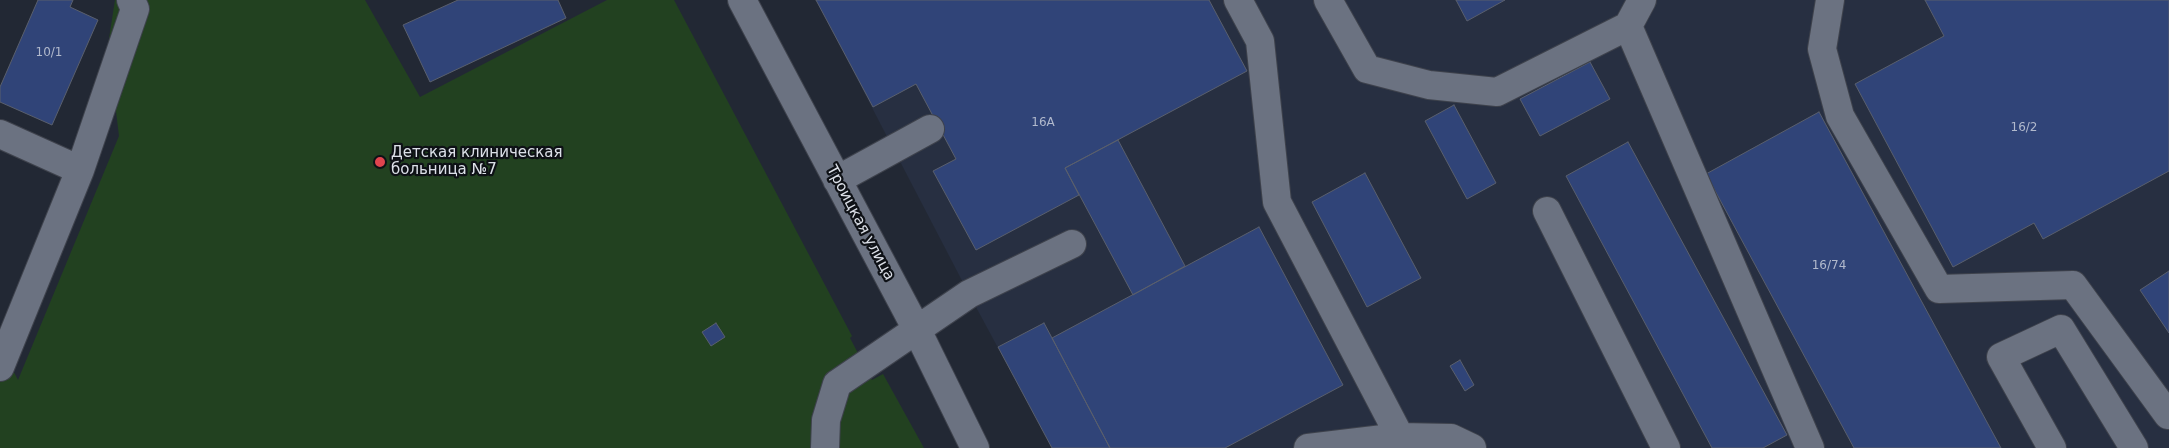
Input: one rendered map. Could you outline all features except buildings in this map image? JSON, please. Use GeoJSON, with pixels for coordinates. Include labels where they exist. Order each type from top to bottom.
{"type":"FeatureCollection","features":[{"type":"Feature","properties":{"kind":"street"},"geometry":{"type":"LineString","coordinates":[[0,367],[80,170],[135,9],[131,0]]}},
{"type":"Feature","properties":{"kind":"street","name":"Троицкая улица"},"geometry":{"type":"LineString","coordinates":[[742,0],[916,328],[975,448]]}},
{"type":"Feature","properties":{"kind":"street"},"geometry":{"type":"LineString","coordinates":[[1238,0],[1260,41],[1277,202],[1400,437]]}},
{"type":"Feature","properties":{"kind":"street"},"geometry":{"type":"LineString","coordinates":[[1328,0],[1367,69],[1428,85],[1498,92],[1628,26],[1642,0]]}},
{"type":"Feature","properties":{"kind":"street"},"geometry":{"type":"LineString","coordinates":[[1830,0],[1822,49],[1840,116],[1939,289],[2072,285],[2168,415]]}},
{"type":"Feature","properties":{"kind":"street"},"geometry":{"type":"LineString","coordinates":[[1628,26],[1810,448]]}},
{"type":"Feature","properties":{"kind":"street"},"geometry":{"type":"LineString","coordinates":[[837,180],[930,129]]}},
{"type":"Feature","properties":{"kind":"street"},"geometry":{"type":"LineString","coordinates":[[0,134],[80,170]]}},
{"type":"Feature","properties":{"kind":"street"},"geometry":{"type":"LineString","coordinates":[[1547,211],[1666,448]]}},
{"type":"Feature","properties":{"kind":"street"},"geometry":{"type":"LineString","coordinates":[[825,448],[826,420],[837,384],[916,328],[969,294],[1072,244]]}},
{"type":"Feature","properties":{"kind":"street"},"geometry":{"type":"LineString","coordinates":[[2052,448],[2001,357],[2061,329],[2134,448]]}},
{"type":"Feature","properties":{"kind":"street"},"geometry":{"type":"LineString","coordinates":[[1308,448],[1400,437],[1451,438],[1472,448]]}},
{"type":"Feature","properties":{"kind":"shaded area"},"geometry":{"type":"Polygon","coordinates":[[[816,0],[2169,0],[2169,448],[1052,448],[969,294],[816,0]]]}},
{"type":"Feature","properties":{"kind":"green space","name":"Детская клиническая больница №7"},"geometry":{"type":"Polygon","coordinates":[[[115,0],[365,0],[420,97],[607,0],[674,0],[852,336],[850,338],[872,380],[883,374],[924,448],[0,448],[0,345],[18,380],[119,136],[108,45],[115,0]]]}},
{"type":"Feature","properties":{"kind":"place","name":"Детская клиническая больница №7"},"geometry":{"type":"Point","coordinates":[380,162]}}]}
